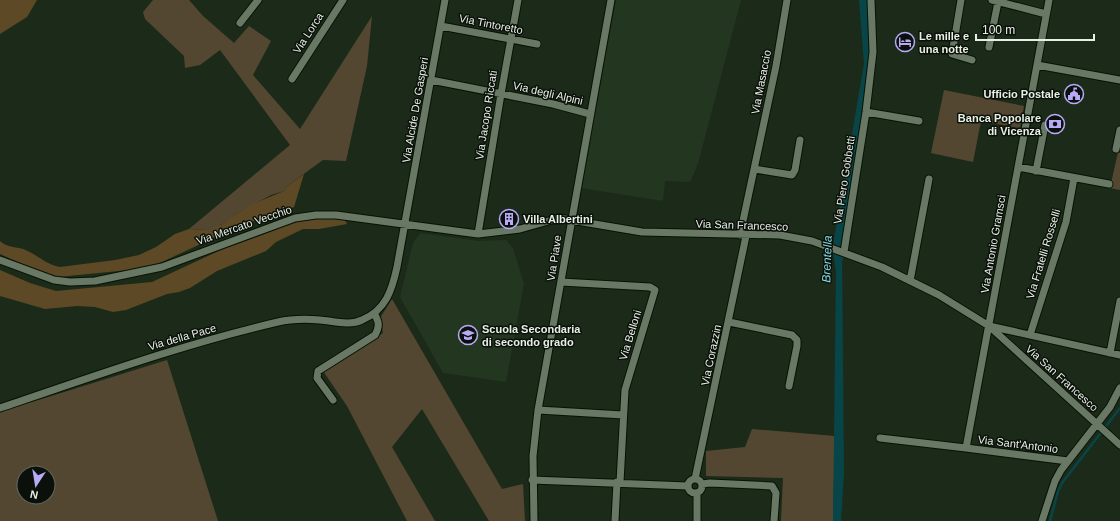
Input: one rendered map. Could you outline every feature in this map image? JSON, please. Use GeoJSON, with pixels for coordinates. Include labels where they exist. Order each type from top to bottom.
{"type":"FeatureCollection","features":[{"type":"Feature","properties":{"kind":"street"},"geometry":{"type":"LineString","coordinates":[[240,23],[258,0]]}},
{"type":"Feature","properties":{"kind":"street","name":"Via Lorca"},"geometry":{"type":"LineString","coordinates":[[292,79],[342,0]]}},
{"type":"Feature","properties":{"kind":"street","name":"Via Alcide De Gasperi"},"geometry":{"type":"LineString","coordinates":[[406,223],[445,0]]}},
{"type":"Feature","properties":{"kind":"street","name":"Via Jacopo Riccati"},"geometry":{"type":"LineString","coordinates":[[478,234],[510,39],[518,0]]}},
{"type":"Feature","properties":{"kind":"street","name":"Via Piave"},"geometry":{"type":"LineString","coordinates":[[534,521],[532,480],[538,410],[610,0]]}},
{"type":"Feature","properties":{"kind":"street","name":"Via Masaccio"},"geometry":{"type":"LineString","coordinates":[[743,235],[754,169],[776,66],[787,0]]}},
{"type":"Feature","properties":{"kind":"street","name":"Via Piero Gobbetti"},"geometry":{"type":"LineString","coordinates":[[844,252],[874,52],[871,0]]}},
{"type":"Feature","properties":{"kind":"street"},"geometry":{"type":"LineString","coordinates":[[961,0],[952,54],[972,60]]}},
{"type":"Feature","properties":{"kind":"street","name":"Via Antonio Gramsci"},"geometry":{"type":"LineString","coordinates":[[989,326],[1049,0]]}},
{"type":"Feature","properties":{"kind":"street"},"geometry":{"type":"LineString","coordinates":[[989,47],[995,1],[1046,14]]}},
{"type":"Feature","properties":{"kind":"street","name":"Via Tintoretto"},"geometry":{"type":"LineString","coordinates":[[441,26],[537,44]]}},
{"type":"Feature","properties":{"kind":"street"},"geometry":{"type":"LineString","coordinates":[[1037,65],[1120,80]]}},
{"type":"Feature","properties":{"kind":"street","name":"Via degli Alpini"},"geometry":{"type":"LineString","coordinates":[[431,80],[553,104],[590,114]]}},
{"type":"Feature","properties":{"kind":"street"},"geometry":{"type":"LineString","coordinates":[[866,112],[919,121]]}},
{"type":"Feature","properties":{"kind":"street"},"geometry":{"type":"LineString","coordinates":[[1036,171],[1045,125]]}},
{"type":"Feature","properties":{"kind":"street"},"geometry":{"type":"LineString","coordinates":[[1116,149],[1120,130]]}},
{"type":"Feature","properties":{"kind":"street"},"geometry":{"type":"LineString","coordinates":[[754,169],[792,175],[795,170],[800,140]]}},
{"type":"Feature","properties":{"kind":"street"},"geometry":{"type":"LineString","coordinates":[[1018,167],[1109,184]]}},
{"type":"Feature","properties":{"kind":"street","name":"Via Fratelli Rosselli"},"geometry":{"type":"LineString","coordinates":[[1030,335],[1066,222],[1074,178]]}},
{"type":"Feature","properties":{"kind":"street"},"geometry":{"type":"LineString","coordinates":[[910,281],[929,179]]}},
{"type":"Feature","properties":{"kind":"street","name":"Via Mercato Vecchio"},"geometry":{"type":"LineString","coordinates":[[0,260],[54,280],[70,282],[95,281],[162,266],[295,218],[316,214],[406,223],[478,234],[520,229],[559,218],[571,219]]}},
{"type":"Feature","properties":{"kind":"street","name":"Via San Francesco"},"geometry":{"type":"LineString","coordinates":[[571,219],[642,232],[780,235],[812,241],[882,267],[944,298],[989,326],[1120,445]]}},
{"type":"Feature","properties":{"kind":"street","name":"Via della Pace"},"geometry":{"type":"LineString","coordinates":[[0,408],[137,362],[248,329],[281,321],[361,321],[381,308],[392,290],[406,223]]}},
{"type":"Feature","properties":{"kind":"street","name":"Via Corazzin"},"geometry":{"type":"LineString","coordinates":[[695,479],[729,322],[743,235]]}},
{"type":"Feature","properties":{"kind":"street","name":"Via Belloni"},"geometry":{"type":"LineString","coordinates":[[561,282],[650,287],[654,288],[655,292],[625,390],[615,521]]}},
{"type":"Feature","properties":{"kind":"street"},"geometry":{"type":"LineString","coordinates":[[1110,352],[1120,301]]}},
{"type":"Feature","properties":{"kind":"street"},"geometry":{"type":"LineString","coordinates":[[333,400],[317,378],[318,372],[375,335],[378,328],[378,321],[374,313]]}},
{"type":"Feature","properties":{"kind":"street"},"geometry":{"type":"LineString","coordinates":[[729,322],[792,335],[797,340],[789,386]]}},
{"type":"Feature","properties":{"kind":"street"},"geometry":{"type":"LineString","coordinates":[[880,438],[966,448],[989,326],[1120,355]]}},
{"type":"Feature","properties":{"kind":"street"},"geometry":{"type":"LineString","coordinates":[[1098,425],[1120,388]]}},
{"type":"Feature","properties":{"kind":"street"},"geometry":{"type":"LineString","coordinates":[[538,410],[623,415]]}},
{"type":"Feature","properties":{"kind":"street","name":"Via Sant'Antonio"},"geometry":{"type":"LineString","coordinates":[[1042,521],[1055,481],[1068,461],[1098,425]]}},
{"type":"Feature","properties":{"kind":"street","name":"Via Sant'Antonio"},"geometry":{"type":"LineString","coordinates":[[966,448],[1068,461]]}},
{"type":"Feature","properties":{"kind":"street"},"geometry":{"type":"LineString","coordinates":[[688,486],[690,481],[695,479],[702,484],[710,483],[772,486],[776,493],[774,521]]}},
{"type":"Feature","properties":{"kind":"street"},"geometry":{"type":"LineString","coordinates":[[532,480],[619,482],[688,486]]}},
{"type":"Feature","properties":{"kind":"street"},"geometry":{"type":"LineString","coordinates":[[697,521],[697,493],[701,490],[702,484]]}},
{"type":"Feature","properties":{"kind":"street"},"geometry":{"type":"LineString","coordinates":[[688,486],[691,492],[697,493]]}},
{"type":"Feature","properties":{"kind":"shaded area"},"geometry":{"type":"Polygon","coordinates":[[[0,0],[37,0],[27,17],[0,34],[0,0]]]}},
{"type":"Feature","properties":{"kind":"shaded area"},"geometry":{"type":"Polygon","coordinates":[[[153,0],[189,0],[203,16],[234,43],[249,26],[271,41],[253,75],[300,129],[372,16],[367,66],[346,161],[323,160],[287,186],[284,191],[271,195],[236,214],[216,228],[207,230],[189,229],[290,145],[220,50],[200,65],[185,68],[184,56],[145,19],[143,12],[153,0]]]}},
{"type":"Feature","properties":{"kind":"shaded area"},"geometry":{"type":"Polygon","coordinates":[[[616,0],[741,0],[698,164],[690,182],[665,181],[663,201],[581,188],[616,0]]]}},
{"type":"Feature","properties":{"kind":"shaded area"},"geometry":{"type":"Polygon","coordinates":[[[944,90],[1024,106],[1020,128],[981,121],[973,162],[931,153],[944,90]]]}},
{"type":"Feature","properties":{"kind":"shaded area"},"geometry":{"type":"Polygon","coordinates":[[[1118,152],[1120,153],[1120,190],[1110,188],[1118,152]]]}},
{"type":"Feature","properties":{"kind":"shaded area"},"geometry":{"type":"Polygon","coordinates":[[[304,174],[294,207],[235,228],[149,268],[58,277],[35,270],[0,254],[0,241],[8,246],[28,251],[50,264],[60,267],[115,260],[139,255],[156,247],[175,234],[189,229],[207,230],[221,225],[253,204],[284,191],[287,186],[304,174]]]}},
{"type":"Feature","properties":{"kind":"shaded area"},"geometry":{"type":"Polygon","coordinates":[[[312,217],[345,220],[347,224],[319,229],[303,229],[276,242],[266,251],[217,271],[190,288],[167,294],[126,310],[113,312],[95,307],[77,306],[45,309],[0,296],[0,270],[30,283],[56,291],[152,282],[240,241],[312,217]]]}},
{"type":"Feature","properties":{"kind":"shaded area","name":"Scuola Secondaria di secondo grado"},"geometry":{"type":"Polygon","coordinates":[[[420,233],[479,241],[506,240],[513,248],[524,284],[506,382],[443,373],[400,297],[413,243],[420,233]]]}},
{"type":"Feature","properties":{"kind":"shaded area"},"geometry":{"type":"Polygon","coordinates":[[[392,299],[502,489],[523,484],[525,521],[489,521],[422,409],[392,447],[435,521],[407,521],[347,406],[323,371],[383,333],[380,318],[392,299]]]}},
{"type":"Feature","properties":{"kind":"shaded area"},"geometry":{"type":"Polygon","coordinates":[[[167,360],[218,521],[0,521],[0,412],[167,360]]]}},
{"type":"Feature","properties":{"kind":"shaded area"},"geometry":{"type":"Polygon","coordinates":[[[752,429],[835,436],[833,521],[781,521],[783,478],[706,476],[706,451],[745,447],[752,429]]]}},
{"type":"Feature","properties":{"kind":"water"},"geometry":{"type":"Polygon","coordinates":[[[833,253],[842,256],[844,472],[841,521],[833,521],[836,271],[833,253]]]}},
{"type":"Feature","properties":{"kind":"waterway","name":"Brentella"},"geometry":{"type":"LineString","coordinates":[[839,258],[838,240],[868,64],[863,0]]}},
{"type":"Feature","properties":{"kind":"waterway"},"geometry":{"type":"LineString","coordinates":[[1050,521],[1058,491],[1062,483],[1120,408]]}},
{"type":"Feature","properties":{"kind":"place","name":"Le mille e una notte"},"geometry":{"type":"Point","coordinates":[905,42]}},
{"type":"Feature","properties":{"kind":"place","name":"Ufficio Postale"},"geometry":{"type":"Point","coordinates":[1074,94]}},
{"type":"Feature","properties":{"kind":"place","name":"Banca Popolare di Vicenza"},"geometry":{"type":"Point","coordinates":[1055,124]}},
{"type":"Feature","properties":{"kind":"place","name":"Villa Albertini"},"geometry":{"type":"Point","coordinates":[509,219]}},
{"type":"Feature","properties":{"kind":"place","name":"Scuola Secondaria di secondo grado"},"geometry":{"type":"Point","coordinates":[468,335]}}]}
